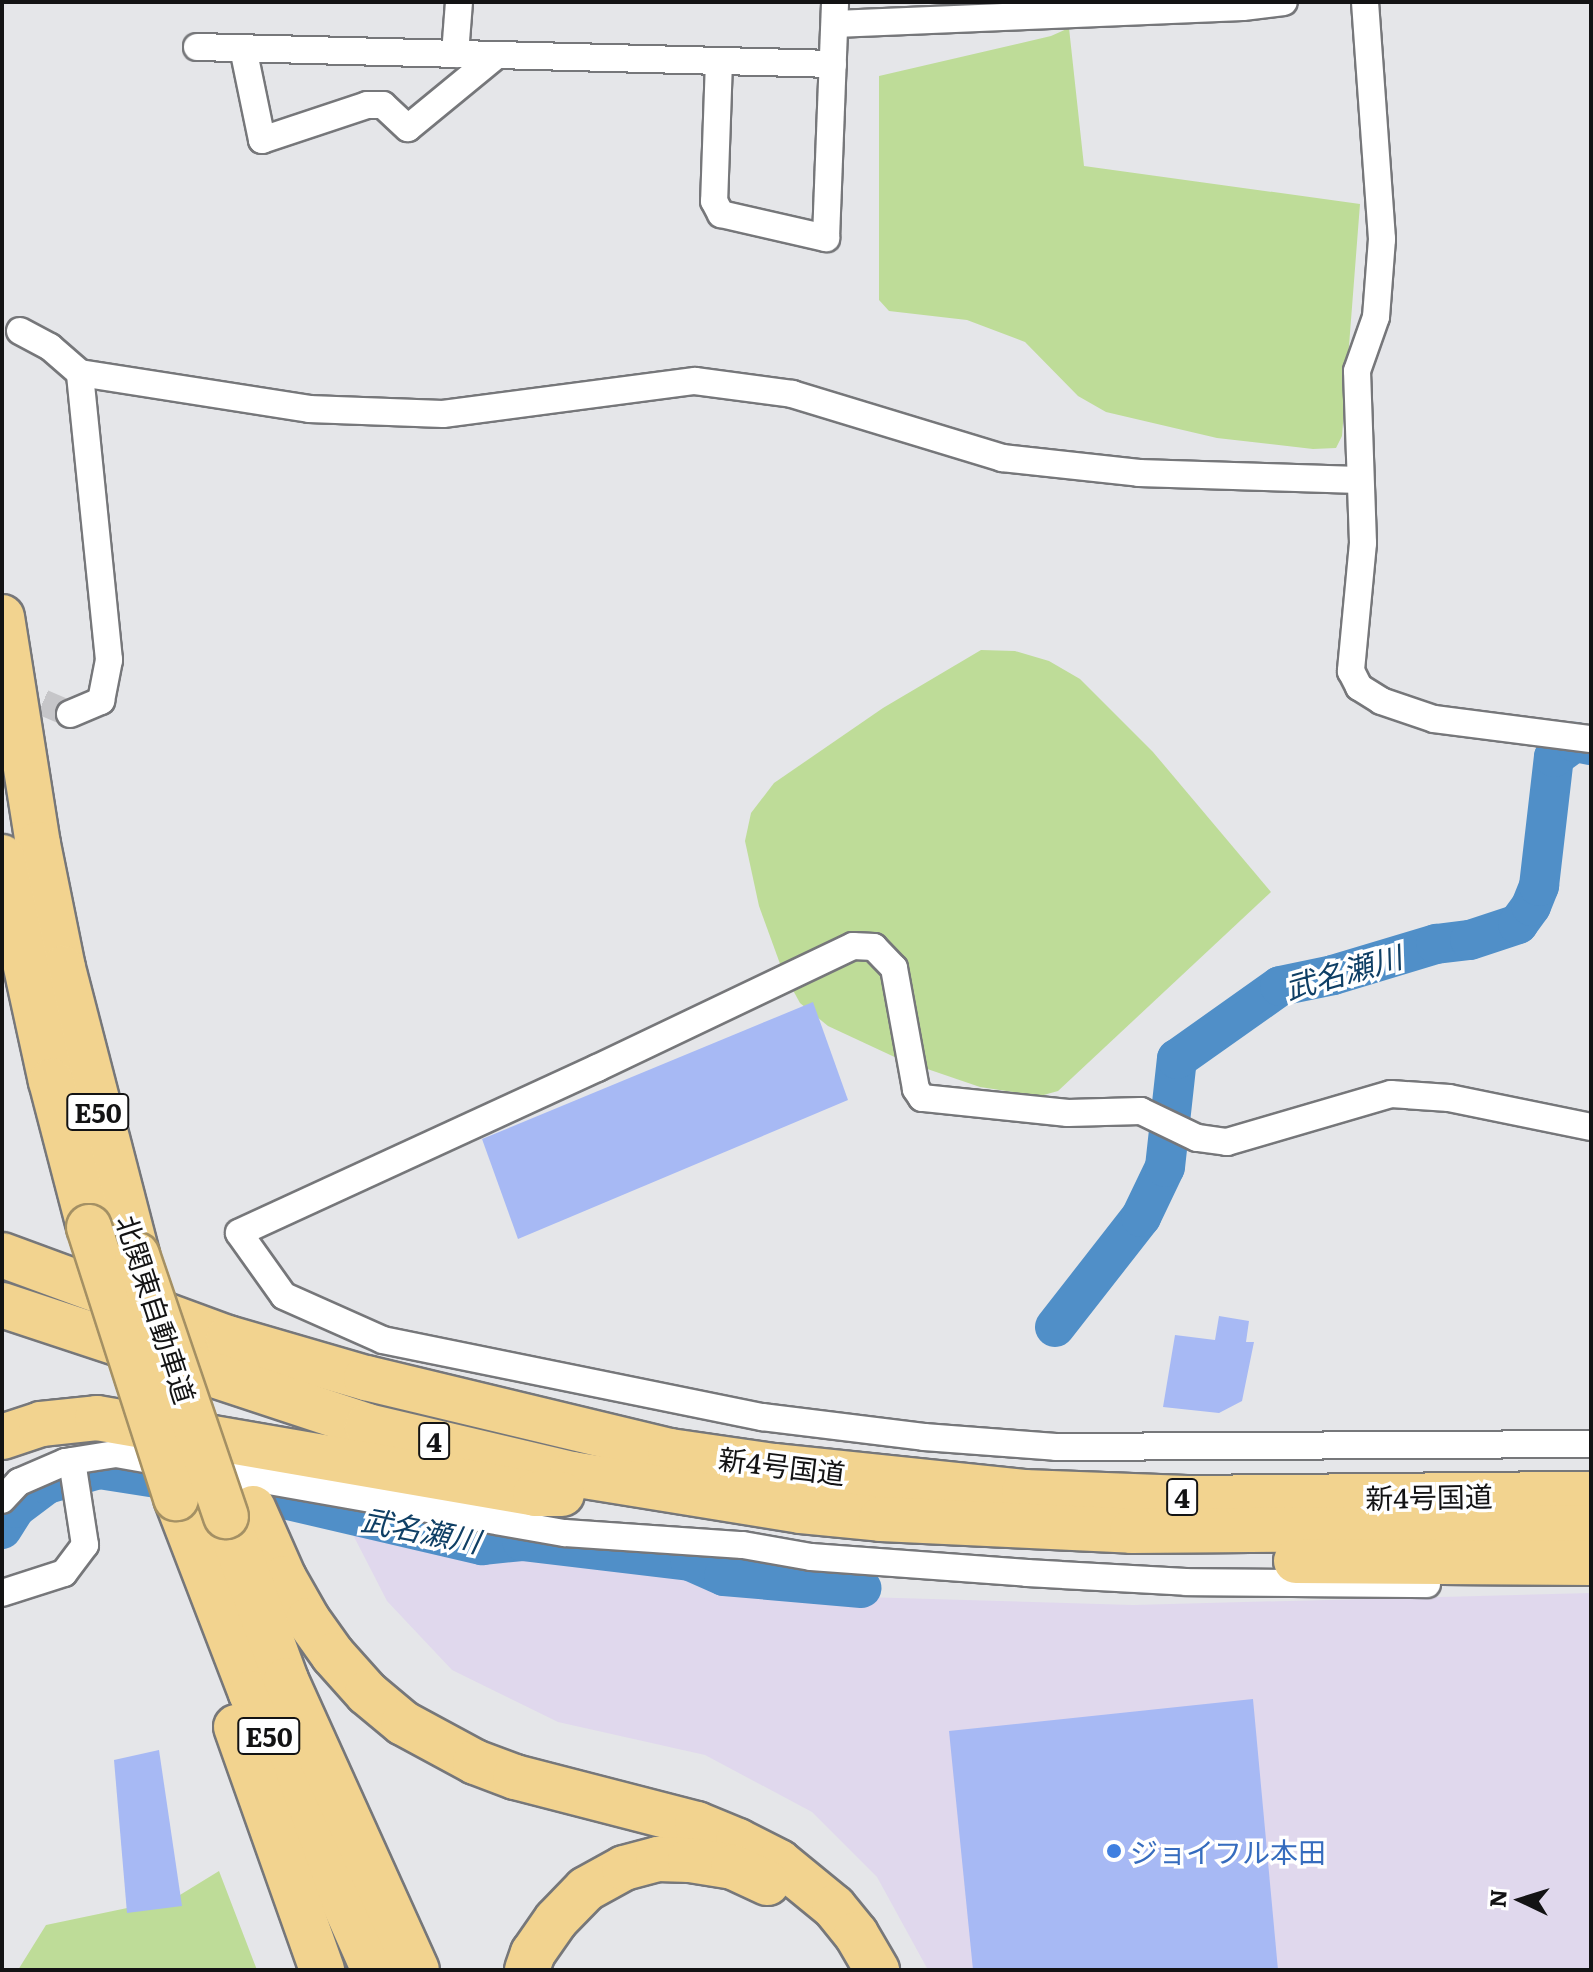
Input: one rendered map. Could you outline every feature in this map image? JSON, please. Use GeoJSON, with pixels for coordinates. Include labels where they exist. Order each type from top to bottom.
{"type":"FeatureCollection","features":[{"type":"Feature","properties":{"kind":"highway"},"geometry":{"type":"LineString","coordinates":[[2,617],[35,830],[63,968],[105,1078],[147,1256],[240,1512],[308,1620],[367,1693],[403,1723],[475,1762],[515,1777],[697,1824],[752,1848],[807,1882],[834,1907],[856,1934],[877,1970]]}},
{"type":"Feature","properties":{"kind":"highway","name":"北関東自動車道"},"geometry":{"type":"LineString","coordinates":[[2,857],[80,1215],[165,1494],[374,1970]]}},
{"type":"Feature","properties":{"kind":"highway","name":"新4号国道"},"geometry":{"type":"LineString","coordinates":[[2,1255],[228,1338],[366,1378],[670,1451],[774,1466],[1024,1492],[1172,1497],[1591,1494]]}},
{"type":"Feature","properties":{"kind":"highway","name":"新4号国道"},"geometry":{"type":"LineString","coordinates":[[2,1305],[367,1426],[572,1474],[680,1493],[881,1519],[1132,1531],[1591,1527]]}},
{"type":"Feature","properties":{"kind":"highway"},"geometry":{"type":"LineString","coordinates":[[2,1437],[41,1424],[97,1418],[535,1494],[680,1493]]}},
{"type":"Feature","properties":{"kind":"highway"},"geometry":{"type":"LineString","coordinates":[[774,1466],[1591,1465]]}},
{"type":"Feature","properties":{"kind":"highway"},"geometry":{"type":"LineString","coordinates":[[165,1494],[322,1970]]}},
{"type":"Feature","properties":{"kind":"highway","name":"E50"},"geometry":{"type":"LineString","coordinates":[[240,1512],[286,1680],[417,1970]]}},
{"type":"Feature","properties":{"kind":"highway"},"geometry":{"type":"LineString","coordinates":[[881,1519],[985,1543],[1212,1560],[1591,1563]]}},
{"type":"Feature","properties":{"kind":"highway"},"geometry":{"type":"LineString","coordinates":[[527,1970],[533,1953],[556,1920],[586,1889],[624,1868],[658,1859],[733,1867],[767,1883],[807,1912],[852,1970]]}},
{"type":"Feature","properties":{"kind":"street"},"geometry":{"type":"LineString","coordinates":[[455,54],[459,2]]}},
{"type":"Feature","properties":{"kind":"street"},"geometry":{"type":"LineString","coordinates":[[719,61],[714,201],[721,214],[826,238],[835,13],[1284,2]]}},
{"type":"Feature","properties":{"kind":"street"},"geometry":{"type":"LineString","coordinates":[[1365,2],[1382,239],[1376,317],[1357,371],[1363,543],[1350,665],[1359,687],[1381,701],[1434,719],[1591,739]]}},
{"type":"Feature","properties":{"kind":"street"},"geometry":{"type":"LineString","coordinates":[[197,47],[833,64]]}},
{"type":"Feature","properties":{"kind":"street"},"geometry":{"type":"LineString","coordinates":[[243,48],[262,140],[367,105],[383,105],[408,128],[497,55]]}},
{"type":"Feature","properties":{"kind":"street"},"geometry":{"type":"LineString","coordinates":[[20,331],[50,347],[80,373],[309,409],[443,414],[695,381],[792,394],[1002,458],[1139,473],[1359,480]]}},
{"type":"Feature","properties":{"kind":"street"},"geometry":{"type":"LineString","coordinates":[[70,714],[101,701],[109,660],[80,373]]}},
{"type":"Feature","properties":{"kind":"street"},"geometry":{"type":"LineString","coordinates":[[1591,1127],[1449,1098],[1391,1094],[1227,1142],[1197,1138],[1141,1111],[1068,1113],[922,1098],[916,1089],[894,968],[874,947],[853,946],[239,1233],[284,1296],[383,1340],[762,1417],[924,1437],[1056,1447],[1591,1444]]}},
{"type":"Feature","properties":{"kind":"street"},"geometry":{"type":"LineString","coordinates":[[542,1421],[555,1376]]}},
{"type":"Feature","properties":{"kind":"street"},"geometry":{"type":"LineString","coordinates":[[2,1500],[19,1482],[72,1461],[116,1454],[565,1533],[743,1545],[811,1557],[1186,1582],[1591,1583]]}},
{"type":"Feature","properties":{"kind":"street"},"geometry":{"type":"LineString","coordinates":[[2,1593],[64,1573],[85,1545],[72,1461]]}},
{"type":"Feature","properties":{"kind":"shaded area"},"geometry":{"type":"Polygon","coordinates":[[[348,1525],[485,1552],[863,1597],[1133,1605],[1591,1593],[1591,1970],[928,1970],[877,1877],[812,1812],[705,1755],[558,1722],[452,1670],[387,1601],[348,1525]]]}},
{"type":"Feature","properties":{"kind":"green space"},"geometry":{"type":"Polygon","coordinates":[[[1069,28],[1084,166],[1360,204],[1342,436],[1336,448],[1313,449],[1217,438],[1106,412],[1078,396],[1025,342],[967,320],[889,311],[879,300],[879,76],[1051,36],[1069,28]]]}},
{"type":"Feature","properties":{"kind":"green space"},"geometry":{"type":"Polygon","coordinates":[[[981,650],[1015,651],[1049,661],[1080,679],[1153,752],[1271,892],[1058,1091],[1040,1096],[980,1087],[901,1060],[828,1026],[800,1003],[783,972],[759,906],[745,841],[751,813],[774,783],[883,708],[981,650]]]}},
{"type":"Feature","properties":{"kind":"green space"},"geometry":{"type":"Polygon","coordinates":[[[219,1871],[257,1970],[18,1970],[46,1925],[175,1898],[219,1871]]]}},
{"type":"Feature","properties":{"kind":"building"},"geometry":{"type":"Polygon","coordinates":[[[813,1002],[848,1100],[518,1239],[482,1139],[813,1002]]]}},
{"type":"Feature","properties":{"kind":"building"},"geometry":{"type":"Polygon","coordinates":[[[1219,1316],[1249,1321],[1246,1342],[1254,1342],[1242,1401],[1219,1413],[1163,1407],[1175,1335],[1215,1340],[1219,1316]]]}},
{"type":"Feature","properties":{"kind":"building","name":"ジョイフル本田"},"geometry":{"type":"Polygon","coordinates":[[[1253,1699],[1278,1970],[973,1970],[949,1731],[1253,1699]]]}},
{"type":"Feature","properties":{"kind":"building"},"geometry":{"type":"Polygon","coordinates":[[[159,1750],[182,1906],[127,1913],[114,1760],[159,1750]]]}},
{"type":"Feature","properties":{"kind":"waterway","name":"武名瀬川"},"geometry":{"type":"LineString","coordinates":[[1055,1327],[1141,1217],[1165,1167],[1177,1059],[1280,986],[1333,975],[1436,944],[1470,940],[1518,924],[1531,906],[1539,886],[1554,757],[1575,742],[1591,745]]}},
{"type":"Feature","properties":{"kind":"waterway","name":"武名瀬川"},"geometry":{"type":"LineString","coordinates":[[2,1529],[15,1508],[47,1484],[99,1469],[271,1496],[482,1545],[522,1541],[690,1561],[724,1576],[861,1588]]}},
{"type":"Feature","properties":{"kind":"tunnel"},"geometry":{"type":"LineString","coordinates":[[7,687],[70,714]]}},
{"type":"Feature","properties":{"kind":"place","name":"ジョイフル本田"},"geometry":{"type":"Point","coordinates":[1114,1851]}}]}
